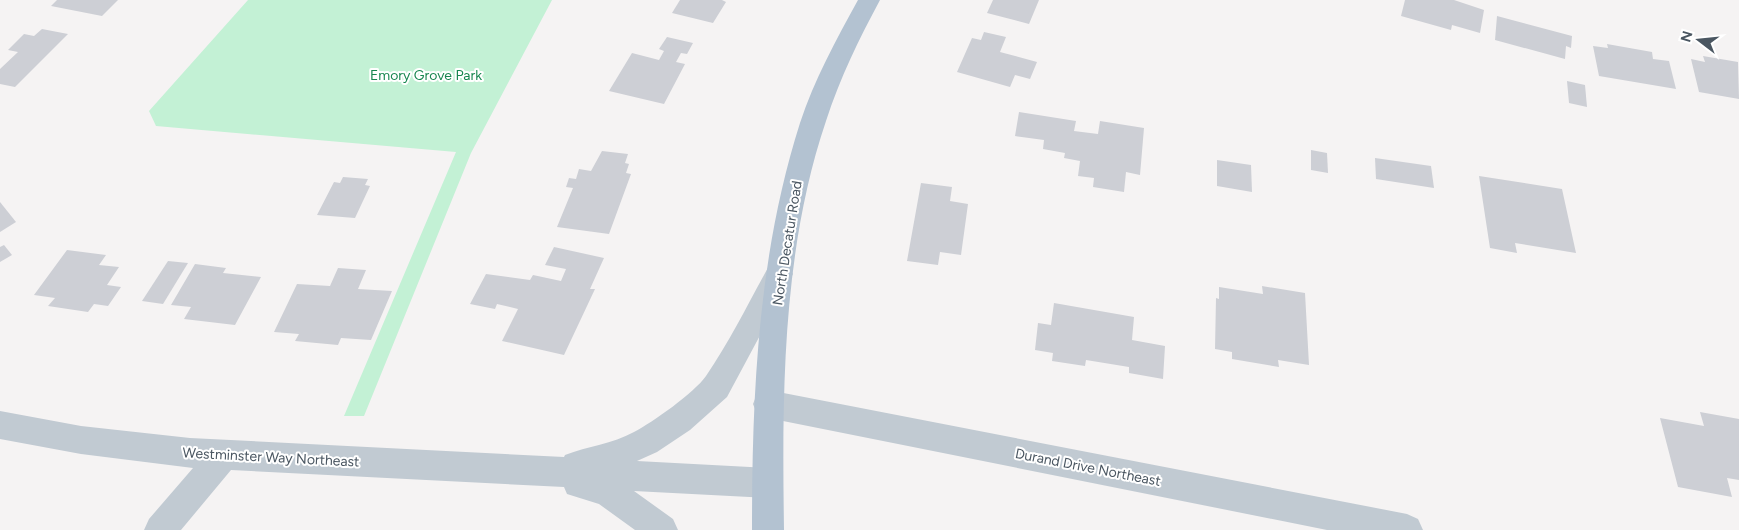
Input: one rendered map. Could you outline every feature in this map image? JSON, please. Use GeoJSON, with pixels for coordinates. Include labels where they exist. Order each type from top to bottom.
{"type":"FeatureCollection","features":[{"type":"Feature","properties":{"kind":"main road","name":"North Decatur Road"},"geometry":{"type":"LineString","coordinates":[[768,530],[768,404],[779,274],[799,169],[817,110],[837,58],[869,0]]}},
{"type":"Feature","properties":{"kind":"street","name":"Westminster Way Northeast"},"geometry":{"type":"LineString","coordinates":[[543,472],[613,457],[646,442],[679,420],[716,387],[779,274]]}},
{"type":"Feature","properties":{"kind":"street","name":"Durand Drive Northeast"},"geometry":{"type":"LineString","coordinates":[[768,404],[1407,530]]}},
{"type":"Feature","properties":{"kind":"street","name":"Westminster Way Northeast"},"geometry":{"type":"LineString","coordinates":[[0,425],[81,440],[190,453],[767,482]]}},
{"type":"Feature","properties":{"kind":"street"},"geometry":{"type":"LineString","coordinates":[[160,530],[224,455]]}},
{"type":"Feature","properties":{"kind":"street","name":"Westminster Way Northeast"},"geometry":{"type":"LineString","coordinates":[[543,472],[607,491],[662,530]]}},
{"type":"Feature","properties":{"kind":"green space","name":"Emory Grove Park"},"geometry":{"type":"Polygon","coordinates":[[[248,0],[552,0],[471,153],[364,416],[344,416],[456,152],[156,126],[149,111],[248,0]]]}},
{"type":"Feature","properties":{"kind":"building"},"geometry":{"type":"Polygon","coordinates":[[[57,0],[118,0],[102,16],[51,6],[57,0]]]}},
{"type":"Feature","properties":{"kind":"building"},"geometry":{"type":"Polygon","coordinates":[[[680,0],[722,0],[726,2],[713,23],[672,13],[680,0]]]}},
{"type":"Feature","properties":{"kind":"building"},"geometry":{"type":"Polygon","coordinates":[[[993,0],[1039,0],[1029,24],[987,13],[993,0]]]}},
{"type":"Feature","properties":{"kind":"building"},"geometry":{"type":"Polygon","coordinates":[[[1405,0],[1454,0],[1484,10],[1480,33],[1452,25],[1451,30],[1401,16],[1405,0]]]}},
{"type":"Feature","properties":{"kind":"building"},"geometry":{"type":"Polygon","coordinates":[[[1497,16],[1572,36],[1571,48],[1566,46],[1565,59],[1495,40],[1497,16]]]}},
{"type":"Feature","properties":{"kind":"building"},"geometry":{"type":"Polygon","coordinates":[[[42,29],[68,34],[15,87],[0,84],[0,69],[18,52],[8,50],[24,34],[34,36],[42,29]]]}},
{"type":"Feature","properties":{"kind":"building"},"geometry":{"type":"Polygon","coordinates":[[[984,32],[1006,37],[1000,52],[1037,62],[1030,79],[1015,75],[1010,87],[957,72],[972,38],[981,40],[984,32]]]}},
{"type":"Feature","properties":{"kind":"building"},"geometry":{"type":"Polygon","coordinates":[[[667,37],[693,43],[687,54],[681,53],[676,62],[685,64],[664,104],[609,91],[632,53],[659,60],[664,51],[659,49],[667,37]]]}},
{"type":"Feature","properties":{"kind":"building"},"geometry":{"type":"Polygon","coordinates":[[[1607,44],[1652,52],[1653,59],[1669,61],[1676,89],[1599,76],[1593,46],[1608,48],[1607,44]]]}},
{"type":"Feature","properties":{"kind":"building"},"geometry":{"type":"Polygon","coordinates":[[[1703,56],[1738,62],[1739,99],[1699,92],[1691,59],[1705,62],[1703,56]]]}},
{"type":"Feature","properties":{"kind":"building"},"geometry":{"type":"Polygon","coordinates":[[[1567,81],[1585,85],[1587,107],[1569,103],[1567,81]]]}},
{"type":"Feature","properties":{"kind":"building"},"geometry":{"type":"Polygon","coordinates":[[[1019,112],[1076,121],[1074,131],[1098,134],[1100,121],[1144,128],[1140,175],[1126,172],[1124,192],[1093,187],[1094,178],[1078,176],[1080,161],[1064,158],[1065,153],[1043,149],[1044,140],[1015,136],[1019,112]]]}},
{"type":"Feature","properties":{"kind":"building"},"geometry":{"type":"Polygon","coordinates":[[[1311,150],[1327,153],[1328,173],[1311,170],[1311,150]]]}},
{"type":"Feature","properties":{"kind":"building"},"geometry":{"type":"Polygon","coordinates":[[[602,151],[628,154],[625,163],[629,164],[626,173],[631,174],[609,234],[557,227],[573,188],[566,187],[569,178],[576,179],[579,169],[591,171],[602,151]]]}},
{"type":"Feature","properties":{"kind":"building"},"geometry":{"type":"Polygon","coordinates":[[[1375,158],[1431,166],[1434,188],[1376,179],[1375,158]]]}},
{"type":"Feature","properties":{"kind":"building"},"geometry":{"type":"Polygon","coordinates":[[[1217,160],[1251,165],[1252,192],[1217,186],[1217,160]]]}},
{"type":"Feature","properties":{"kind":"building"},"geometry":{"type":"Polygon","coordinates":[[[1479,176],[1562,189],[1576,253],[1515,243],[1517,253],[1490,248],[1479,176]]]}},
{"type":"Feature","properties":{"kind":"building"},"geometry":{"type":"Polygon","coordinates":[[[343,177],[368,179],[365,185],[370,186],[355,218],[317,215],[334,182],[340,183],[343,177]]]}},
{"type":"Feature","properties":{"kind":"building"},"geometry":{"type":"Polygon","coordinates":[[[921,183],[952,187],[950,201],[968,204],[961,255],[940,252],[938,265],[907,261],[921,183]]]}},
{"type":"Feature","properties":{"kind":"building"},"geometry":{"type":"Polygon","coordinates":[[[0,202],[16,222],[0,232],[0,202]]]}},
{"type":"Feature","properties":{"kind":"building"},"geometry":{"type":"Polygon","coordinates":[[[4,245],[12,255],[0,262],[0,247],[4,245]]]}},
{"type":"Feature","properties":{"kind":"building"},"geometry":{"type":"Polygon","coordinates":[[[554,247],[604,258],[590,289],[595,289],[564,355],[502,341],[518,309],[497,304],[495,309],[470,304],[486,274],[530,280],[533,275],[561,281],[566,269],[545,265],[554,247]]]}},
{"type":"Feature","properties":{"kind":"building"},"geometry":{"type":"Polygon","coordinates":[[[67,250],[106,255],[99,265],[119,267],[107,285],[121,287],[108,306],[94,304],[88,312],[48,306],[55,298],[34,295],[67,250]]]}},
{"type":"Feature","properties":{"kind":"building"},"geometry":{"type":"Polygon","coordinates":[[[168,261],[188,263],[163,304],[142,301],[168,261]]]}},
{"type":"Feature","properties":{"kind":"building"},"geometry":{"type":"Polygon","coordinates":[[[195,264],[226,268],[223,273],[261,277],[235,325],[184,319],[191,307],[171,305],[195,264]]]}},
{"type":"Feature","properties":{"kind":"building"},"geometry":{"type":"Polygon","coordinates":[[[338,268],[366,270],[358,289],[392,291],[371,340],[341,338],[338,345],[295,341],[299,334],[274,332],[297,284],[330,286],[338,268]]]}},
{"type":"Feature","properties":{"kind":"building"},"geometry":{"type":"Polygon","coordinates":[[[1262,286],[1305,293],[1309,365],[1278,360],[1279,367],[1232,359],[1232,352],[1215,349],[1216,298],[1219,299],[1219,287],[1263,294],[1262,286]]]}},
{"type":"Feature","properties":{"kind":"building"},"geometry":{"type":"Polygon","coordinates":[[[1054,303],[1134,317],[1132,340],[1165,346],[1163,379],[1129,373],[1129,367],[1086,360],[1085,366],[1052,361],[1053,353],[1035,350],[1038,323],[1051,325],[1054,303]]]}},
{"type":"Feature","properties":{"kind":"building"},"geometry":{"type":"Polygon","coordinates":[[[1700,412],[1739,419],[1739,480],[1727,478],[1732,497],[1678,487],[1660,418],[1704,426],[1700,412]]]}}]}
